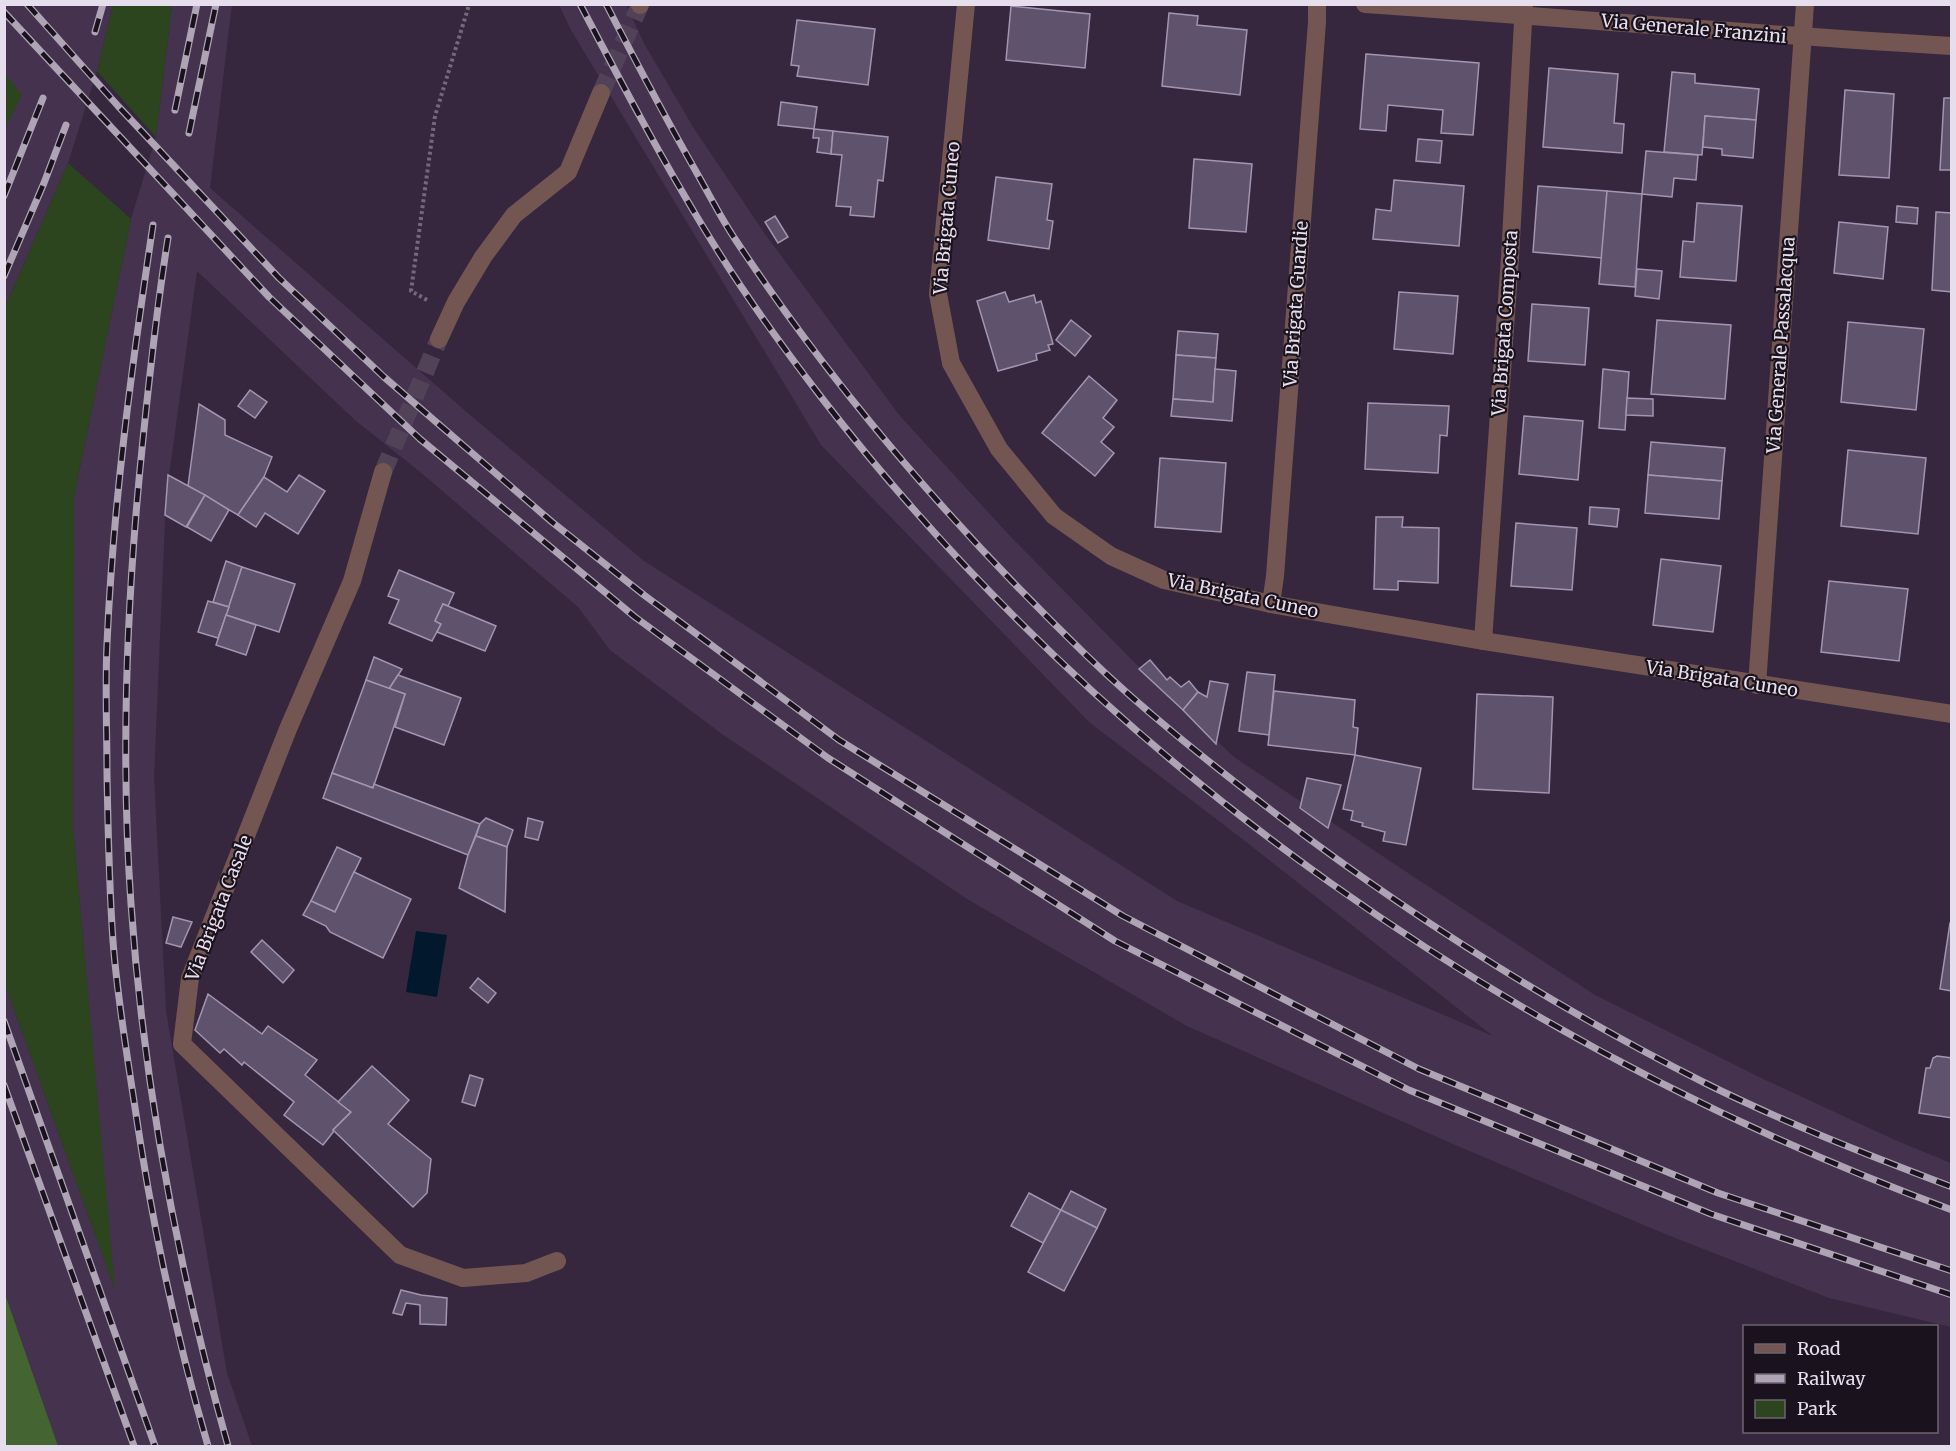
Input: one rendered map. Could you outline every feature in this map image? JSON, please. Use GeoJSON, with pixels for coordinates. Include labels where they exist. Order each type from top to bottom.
{"type":"FeatureCollection","features":[{"type":"Feature","properties":{"kind":"street","name":"Via Brigata Cuneo"},"geometry":{"type":"LineString","coordinates":[[966,4],[938,294],[951,363],[999,449],[1054,516],[1111,556],[1164,580],[1272,604],[1483,641],[1952,714]]}},
{"type":"Feature","properties":{"kind":"street","name":"Via Brigata Guardie"},"geometry":{"type":"LineString","coordinates":[[1272,604],[1298,283],[1317,4]]}},
{"type":"Feature","properties":{"kind":"street","name":"Via Generale Franzini"},"geometry":{"type":"LineString","coordinates":[[1365,4],[1524,10],[1803,38],[1952,46]]}},
{"type":"Feature","properties":{"kind":"street","name":"Via Generale Passalacqua"},"geometry":{"type":"LineString","coordinates":[[1757,685],[1805,4]]}},
{"type":"Feature","properties":{"kind":"street","name":"Via Brigata Composta"},"geometry":{"type":"LineString","coordinates":[[1483,641],[1510,257],[1524,10]]}},
{"type":"Feature","properties":{"kind":"street"},"geometry":{"type":"LineString","coordinates":[[439,339],[483,257],[513,215],[568,172],[601,93]]}},
{"type":"Feature","properties":{"kind":"street","name":"Via Brigata Casale"},"geometry":{"type":"LineString","coordinates":[[382,472],[352,581],[288,729],[190,978],[182,1044],[400,1255],[463,1278],[526,1273],[557,1261]]}},
{"type":"Feature","properties":{"kind":"path"},"geometry":{"type":"LineString","coordinates":[[451,314],[411,291],[435,116],[469,5]]}},
{"type":"Feature","properties":{"kind":"shaded area"},"geometry":{"type":"Polygon","coordinates":[[[232,4],[210,188],[470,415],[644,561],[1177,901],[1493,1036],[1089,722],[821,445],[571,30],[559,5],[626,5],[645,45],[693,127],[765,234],[900,416],[1010,536],[1137,665],[1234,757],[1595,995],[1757,1076],[1895,1140],[1951,1163],[1951,1327],[1829,1298],[1665,1234],[1453,1144],[1187,1026],[967,899],[722,734],[610,650],[578,607],[419,471],[356,421],[197,271],[166,498],[154,777],[166,1011],[227,1373],[252,1446],[58,1446],[5,1294],[4,982],[114,1287],[73,828],[74,497],[131,219],[156,137],[172,5],[232,4]]]}},
{"type":"Feature","properties":{"kind":"shaded area"},"geometry":{"type":"Polygon","coordinates":[[[4,5],[113,5],[97,71],[68,163],[5,307],[5,129],[21,95],[5,74],[4,5]]]}},
{"type":"Feature","properties":{"kind":"green space"},"geometry":{"type":"Polygon","coordinates":[[[113,5],[172,5],[156,137],[97,71],[113,5]]]}},
{"type":"Feature","properties":{"kind":"green space"},"geometry":{"type":"Polygon","coordinates":[[[5,74],[22,95],[5,129],[5,74]]]}},
{"type":"Feature","properties":{"kind":"green space"},"geometry":{"type":"Polygon","coordinates":[[[68,163],[131,219],[74,497],[73,828],[115,1290],[4,982],[5,307],[68,163]]]}},
{"type":"Feature","properties":{"kind":"green space"},"geometry":{"type":"Polygon","coordinates":[[[5,1294],[58,1446],[5,1446],[5,1294]]]}},
{"type":"Feature","properties":{"kind":"water"},"geometry":{"type":"Polygon","coordinates":[[[416,931],[447,935],[437,997],[406,992],[416,931]]]}},
{"type":"Feature","properties":{"kind":"building"},"geometry":{"type":"Polygon","coordinates":[[[1011,6],[1090,14],[1085,68],[1006,60],[1011,6]]]}},
{"type":"Feature","properties":{"kind":"building"},"geometry":{"type":"Polygon","coordinates":[[[1169,13],[1198,16],[1197,25],[1247,30],[1240,95],[1162,86],[1169,13]]]}},
{"type":"Feature","properties":{"kind":"building"},"geometry":{"type":"Polygon","coordinates":[[[797,20],[875,29],[868,85],[797,76],[799,66],[791,65],[797,20]]]}},
{"type":"Feature","properties":{"kind":"building"},"geometry":{"type":"Polygon","coordinates":[[[1366,54],[1479,63],[1473,135],[1441,133],[1443,110],[1388,105],[1386,131],[1360,129],[1366,54]]]}},
{"type":"Feature","properties":{"kind":"building"},"geometry":{"type":"Polygon","coordinates":[[[1549,68],[1618,74],[1614,123],[1624,124],[1622,153],[1543,147],[1549,68]]]}},
{"type":"Feature","properties":{"kind":"building"},"geometry":{"type":"Polygon","coordinates":[[[1672,72],[1695,74],[1695,83],[1759,89],[1756,120],[1705,116],[1702,155],[1664,152],[1672,72]]]}},
{"type":"Feature","properties":{"kind":"building"},"geometry":{"type":"Polygon","coordinates":[[[1845,90],[1894,94],[1889,178],[1839,175],[1845,90]]]}},
{"type":"Feature","properties":{"kind":"building"},"geometry":{"type":"Polygon","coordinates":[[[1944,98],[1952,98],[1952,170],[1940,170],[1944,98]]]}},
{"type":"Feature","properties":{"kind":"building"},"geometry":{"type":"Polygon","coordinates":[[[781,102],[817,107],[814,129],[778,125],[781,102]]]}},
{"type":"Feature","properties":{"kind":"building"},"geometry":{"type":"Polygon","coordinates":[[[1705,116],[1756,120],[1753,158],[1722,155],[1722,149],[1703,147],[1705,116]]]}},
{"type":"Feature","properties":{"kind":"building"},"geometry":{"type":"Polygon","coordinates":[[[814,129],[833,131],[831,154],[817,152],[819,138],[813,138],[814,129]]]}},
{"type":"Feature","properties":{"kind":"building"},"geometry":{"type":"Polygon","coordinates":[[[833,131],[888,137],[883,181],[878,180],[874,217],[850,215],[851,207],[836,206],[842,155],[831,154],[833,131]]]}},
{"type":"Feature","properties":{"kind":"building"},"geometry":{"type":"Polygon","coordinates":[[[1418,139],[1442,141],[1440,163],[1416,161],[1418,139]]]}},
{"type":"Feature","properties":{"kind":"building"},"geometry":{"type":"Polygon","coordinates":[[[1646,151],[1698,155],[1696,180],[1674,178],[1672,197],[1642,194],[1646,151]]]}},
{"type":"Feature","properties":{"kind":"building"},"geometry":{"type":"Polygon","coordinates":[[[1194,159],[1252,164],[1246,232],[1189,228],[1194,159]]]}},
{"type":"Feature","properties":{"kind":"building"},"geometry":{"type":"Polygon","coordinates":[[[996,177],[1052,184],[1047,220],[1053,221],[1049,249],[988,240],[996,177]]]}},
{"type":"Feature","properties":{"kind":"building"},"geometry":{"type":"Polygon","coordinates":[[[1394,180],[1464,186],[1459,246],[1373,239],[1376,209],[1391,211],[1394,180]]]}},
{"type":"Feature","properties":{"kind":"building"},"geometry":{"type":"Polygon","coordinates":[[[1538,186],[1607,191],[1602,258],[1533,252],[1538,186]]]}},
{"type":"Feature","properties":{"kind":"building"},"geometry":{"type":"Polygon","coordinates":[[[1607,191],[1642,194],[1635,287],[1599,284],[1607,191]]]}},
{"type":"Feature","properties":{"kind":"building"},"geometry":{"type":"Polygon","coordinates":[[[1697,203],[1742,206],[1736,281],[1680,277],[1683,241],[1694,242],[1697,203]]]}},
{"type":"Feature","properties":{"kind":"building"},"geometry":{"type":"Polygon","coordinates":[[[1897,206],[1918,208],[1917,224],[1896,222],[1897,206]]]}},
{"type":"Feature","properties":{"kind":"building"},"geometry":{"type":"Polygon","coordinates":[[[1936,212],[1952,213],[1952,292],[1932,290],[1936,212]]]}},
{"type":"Feature","properties":{"kind":"building"},"geometry":{"type":"Polygon","coordinates":[[[775,216],[788,237],[778,243],[765,222],[775,216]]]}},
{"type":"Feature","properties":{"kind":"building"},"geometry":{"type":"Polygon","coordinates":[[[1839,222],[1888,227],[1883,279],[1834,273],[1839,222]]]}},
{"type":"Feature","properties":{"kind":"building"},"geometry":{"type":"Polygon","coordinates":[[[1637,269],[1662,271],[1659,299],[1635,296],[1637,269]]]}},
{"type":"Feature","properties":{"kind":"building"},"geometry":{"type":"Polygon","coordinates":[[[1005,292],[1009,302],[1034,295],[1036,303],[1041,301],[1053,344],[1048,345],[1050,350],[1036,354],[1037,360],[998,371],[977,301],[1005,292]]]}},
{"type":"Feature","properties":{"kind":"building"},"geometry":{"type":"Polygon","coordinates":[[[1399,292],[1458,296],[1453,354],[1394,349],[1399,292]]]}},
{"type":"Feature","properties":{"kind":"building"},"geometry":{"type":"Polygon","coordinates":[[[1532,304],[1589,308],[1585,365],[1528,361],[1532,304]]]}},
{"type":"Feature","properties":{"kind":"building"},"geometry":{"type":"Polygon","coordinates":[[[1071,320],[1091,336],[1075,356],[1056,340],[1071,320]]]}},
{"type":"Feature","properties":{"kind":"building"},"geometry":{"type":"Polygon","coordinates":[[[1657,320],[1731,325],[1725,399],[1651,394],[1657,320]]]}},
{"type":"Feature","properties":{"kind":"building"},"geometry":{"type":"Polygon","coordinates":[[[1848,322],[1924,329],[1916,410],[1841,402],[1848,322]]]}},
{"type":"Feature","properties":{"kind":"building"},"geometry":{"type":"Polygon","coordinates":[[[1178,331],[1218,334],[1216,358],[1176,355],[1178,331]]]}},
{"type":"Feature","properties":{"kind":"building"},"geometry":{"type":"Polygon","coordinates":[[[1176,355],[1216,358],[1213,402],[1173,399],[1176,355]]]}},
{"type":"Feature","properties":{"kind":"building"},"geometry":{"type":"Polygon","coordinates":[[[1215,369],[1236,371],[1232,421],[1171,416],[1173,399],[1213,402],[1215,369]]]}},
{"type":"Feature","properties":{"kind":"building"},"geometry":{"type":"Polygon","coordinates":[[[1603,369],[1629,372],[1625,430],[1599,428],[1603,369]]]}},
{"type":"Feature","properties":{"kind":"building"},"geometry":{"type":"Polygon","coordinates":[[[1089,376],[1117,400],[1103,418],[1114,427],[1101,442],[1114,453],[1095,476],[1042,433],[1089,376]]]}},
{"type":"Feature","properties":{"kind":"building"},"geometry":{"type":"Polygon","coordinates":[[[250,390],[267,402],[255,418],[238,406],[250,390]]]}},
{"type":"Feature","properties":{"kind":"building"},"geometry":{"type":"Polygon","coordinates":[[[1627,398],[1653,399],[1653,416],[1626,415],[1627,398]]]}},
{"type":"Feature","properties":{"kind":"building"},"geometry":{"type":"Polygon","coordinates":[[[1368,403],[1449,406],[1447,436],[1440,435],[1438,473],[1365,469],[1368,403]]]}},
{"type":"Feature","properties":{"kind":"building"},"geometry":{"type":"Polygon","coordinates":[[[199,404],[225,420],[225,435],[272,457],[264,477],[238,515],[188,486],[199,404]]]}},
{"type":"Feature","properties":{"kind":"building"},"geometry":{"type":"Polygon","coordinates":[[[1524,416],[1583,421],[1578,480],[1519,474],[1524,416]]]}},
{"type":"Feature","properties":{"kind":"building"},"geometry":{"type":"Polygon","coordinates":[[[1651,442],[1725,448],[1722,481],[1648,475],[1651,442]]]}},
{"type":"Feature","properties":{"kind":"building"},"geometry":{"type":"Polygon","coordinates":[[[1848,450],[1926,458],[1918,534],[1841,526],[1848,450]]]}},
{"type":"Feature","properties":{"kind":"building"},"geometry":{"type":"Polygon","coordinates":[[[1160,458],[1226,463],[1221,532],[1155,527],[1160,458]]]}},
{"type":"Feature","properties":{"kind":"building"},"geometry":{"type":"Polygon","coordinates":[[[168,475],[205,495],[186,527],[165,515],[168,475]]]}},
{"type":"Feature","properties":{"kind":"building"},"geometry":{"type":"Polygon","coordinates":[[[299,475],[325,491],[298,534],[265,513],[256,527],[238,515],[264,477],[287,492],[299,475]]]}},
{"type":"Feature","properties":{"kind":"building"},"geometry":{"type":"Polygon","coordinates":[[[1648,475],[1722,481],[1719,519],[1645,513],[1648,475]]]}},
{"type":"Feature","properties":{"kind":"building"},"geometry":{"type":"Polygon","coordinates":[[[205,495],[229,510],[211,541],[187,527],[205,495]]]}},
{"type":"Feature","properties":{"kind":"building"},"geometry":{"type":"Polygon","coordinates":[[[1590,507],[1619,509],[1617,527],[1589,524],[1590,507]]]}},
{"type":"Feature","properties":{"kind":"building"},"geometry":{"type":"Polygon","coordinates":[[[1376,517],[1403,517],[1402,527],[1439,528],[1438,583],[1398,581],[1398,590],[1374,589],[1376,517]]]}},
{"type":"Feature","properties":{"kind":"building"},"geometry":{"type":"Polygon","coordinates":[[[1516,523],[1577,528],[1572,590],[1511,586],[1516,523]]]}},
{"type":"Feature","properties":{"kind":"building"},"geometry":{"type":"Polygon","coordinates":[[[1661,559],[1721,566],[1713,632],[1653,625],[1661,559]]]}},
{"type":"Feature","properties":{"kind":"building"},"geometry":{"type":"Polygon","coordinates":[[[226,561],[242,567],[229,607],[213,602],[226,561]]]}},
{"type":"Feature","properties":{"kind":"building"},"geometry":{"type":"Polygon","coordinates":[[[242,567],[295,584],[279,632],[226,615],[242,567]]]}},
{"type":"Feature","properties":{"kind":"building"},"geometry":{"type":"Polygon","coordinates":[[[399,570],[454,593],[448,606],[443,604],[435,621],[441,624],[432,641],[389,623],[399,600],[388,596],[399,570]]]}},
{"type":"Feature","properties":{"kind":"building"},"geometry":{"type":"Polygon","coordinates":[[[1829,581],[1908,589],[1899,661],[1821,652],[1829,581]]]}},
{"type":"Feature","properties":{"kind":"building"},"geometry":{"type":"Polygon","coordinates":[[[208,601],[229,607],[218,638],[198,632],[208,601]]]}},
{"type":"Feature","properties":{"kind":"building"},"geometry":{"type":"Polygon","coordinates":[[[443,604],[496,626],[485,651],[437,632],[441,624],[435,621],[443,604]]]}},
{"type":"Feature","properties":{"kind":"building"},"geometry":{"type":"Polygon","coordinates":[[[226,615],[256,625],[246,655],[216,645],[226,615]]]}},
{"type":"Feature","properties":{"kind":"building"},"geometry":{"type":"Polygon","coordinates":[[[374,657],[402,669],[389,689],[366,680],[374,657]]]}},
{"type":"Feature","properties":{"kind":"building"},"geometry":{"type":"Polygon","coordinates":[[[1150,660],[1167,680],[1170,677],[1181,687],[1189,681],[1198,692],[1183,710],[1139,669],[1150,660]]]}},
{"type":"Feature","properties":{"kind":"building"},"geometry":{"type":"Polygon","coordinates":[[[1247,672],[1275,675],[1269,735],[1239,731],[1247,672]]]}},
{"type":"Feature","properties":{"kind":"building"},"geometry":{"type":"Polygon","coordinates":[[[398,675],[461,698],[444,745],[395,727],[405,694],[389,689],[398,675]]]}},
{"type":"Feature","properties":{"kind":"building"},"geometry":{"type":"Polygon","coordinates":[[[366,680],[405,694],[373,788],[332,773],[366,680]]]}},
{"type":"Feature","properties":{"kind":"building"},"geometry":{"type":"Polygon","coordinates":[[[1210,681],[1228,684],[1216,744],[1183,710],[1198,692],[1207,697],[1210,681]]]}},
{"type":"Feature","properties":{"kind":"building"},"geometry":{"type":"Polygon","coordinates":[[[1274,691],[1355,700],[1353,727],[1358,728],[1355,755],[1268,745],[1274,691]]]}},
{"type":"Feature","properties":{"kind":"building"},"geometry":{"type":"Polygon","coordinates":[[[1477,694],[1553,697],[1549,793],[1473,789],[1477,694]]]}},
{"type":"Feature","properties":{"kind":"building"},"geometry":{"type":"Polygon","coordinates":[[[1355,755],[1421,768],[1406,845],[1383,841],[1385,832],[1362,826],[1363,823],[1351,820],[1353,811],[1343,809],[1355,755]]]}},
{"type":"Feature","properties":{"kind":"building"},"geometry":{"type":"Polygon","coordinates":[[[332,773],[373,788],[374,784],[480,824],[468,855],[323,798],[332,773]]]}},
{"type":"Feature","properties":{"kind":"building"},"geometry":{"type":"Polygon","coordinates":[[[1307,778],[1341,785],[1328,828],[1300,808],[1307,778]]]}},
{"type":"Feature","properties":{"kind":"building"},"geometry":{"type":"Polygon","coordinates":[[[486,818],[513,830],[507,847],[476,836],[480,824],[486,818]]]}},
{"type":"Feature","properties":{"kind":"building"},"geometry":{"type":"Polygon","coordinates":[[[528,818],[543,822],[538,840],[525,837],[528,818]]]}},
{"type":"Feature","properties":{"kind":"building"},"geometry":{"type":"Polygon","coordinates":[[[476,836],[507,847],[505,912],[459,888],[476,836]]]}},
{"type":"Feature","properties":{"kind":"building"},"geometry":{"type":"Polygon","coordinates":[[[337,847],[361,858],[335,912],[311,901],[337,847]]]}},
{"type":"Feature","properties":{"kind":"building"},"geometry":{"type":"Polygon","coordinates":[[[354,872],[411,899],[383,958],[330,932],[326,926],[303,915],[311,901],[335,912],[354,872]]]}},
{"type":"Feature","properties":{"kind":"building"},"geometry":{"type":"Polygon","coordinates":[[[173,917],[192,922],[181,947],[166,943],[173,917]]]}},
{"type":"Feature","properties":{"kind":"building"},"geometry":{"type":"Polygon","coordinates":[[[1950,923],[1952,923],[1952,991],[1940,989],[1950,923]]]}},
{"type":"Feature","properties":{"kind":"building"},"geometry":{"type":"Polygon","coordinates":[[[262,940],[294,970],[283,983],[251,952],[262,940]]]}},
{"type":"Feature","properties":{"kind":"building"},"geometry":{"type":"Polygon","coordinates":[[[478,978],[496,993],[488,1003],[470,988],[478,978]]]}},
{"type":"Feature","properties":{"kind":"building"},"geometry":{"type":"Polygon","coordinates":[[[208,994],[262,1034],[268,1026],[317,1060],[305,1075],[351,1112],[333,1130],[323,1145],[284,1115],[294,1102],[244,1062],[242,1065],[224,1049],[220,1053],[195,1030],[208,994]]]}},
{"type":"Feature","properties":{"kind":"building"},"geometry":{"type":"Polygon","coordinates":[[[1937,1056],[1952,1058],[1952,1118],[1919,1113],[1926,1068],[1930,1068],[1933,1058],[1937,1056]]]}},
{"type":"Feature","properties":{"kind":"building"},"geometry":{"type":"Polygon","coordinates":[[[372,1066],[409,1100],[388,1124],[431,1159],[427,1193],[413,1207],[333,1130],[351,1112],[338,1102],[372,1066]]]}},
{"type":"Feature","properties":{"kind":"building"},"geometry":{"type":"Polygon","coordinates":[[[470,1075],[483,1079],[475,1106],[462,1102],[470,1075]]]}},
{"type":"Feature","properties":{"kind":"building"},"geometry":{"type":"Polygon","coordinates":[[[1071,1191],[1106,1209],[1097,1228],[1061,1210],[1071,1191]]]}},
{"type":"Feature","properties":{"kind":"building"},"geometry":{"type":"Polygon","coordinates":[[[1029,1193],[1061,1210],[1043,1243],[1011,1226],[1029,1193]]]}},
{"type":"Feature","properties":{"kind":"building"},"geometry":{"type":"Polygon","coordinates":[[[1061,1210],[1097,1228],[1064,1291],[1028,1272],[1061,1210]]]}},
{"type":"Feature","properties":{"kind":"building"},"geometry":{"type":"Polygon","coordinates":[[[401,1290],[447,1298],[446,1325],[420,1324],[420,1305],[406,1303],[402,1315],[393,1313],[401,1290]]]}},
{"type":"Feature","properties":{"kind":"tunnel"},"geometry":{"type":"LineString","coordinates":[[601,93],[640,5]]}},
{"type":"Feature","properties":{"kind":"tunnel"},"geometry":{"type":"LineString","coordinates":[[383,472],[439,339]]}},
{"type":"Feature","properties":{"kind":"railway"},"geometry":{"type":"LineString","coordinates":[[27,4],[118,106],[279,278],[384,377],[552,522],[644,595],[839,740],[1123,916],[1419,1069],[1718,1193],[1952,1271]]}},
{"type":"Feature","properties":{"kind":"railway"},"geometry":{"type":"LineString","coordinates":[[95,32],[103,4]]}},
{"type":"Feature","properties":{"kind":"railway"},"geometry":{"type":"LineString","coordinates":[[175,110],[197,4]]}},
{"type":"Feature","properties":{"kind":"railway"},"geometry":{"type":"LineString","coordinates":[[189,133],[216,4]]}},
{"type":"Feature","properties":{"kind":"railway"},"geometry":{"type":"LineString","coordinates":[[580,4],[658,150],[708,235],[762,318],[821,397],[934,532],[1057,658],[1189,775],[1330,882],[1477,980],[1630,1067],[1789,1144],[1952,1210]]}},
{"type":"Feature","properties":{"kind":"railway"},"geometry":{"type":"LineString","coordinates":[[606,4],[725,223],[813,350],[898,456],[943,507],[1036,606],[1131,696],[1178,737],[1327,852],[1431,924],[1538,991],[1649,1054],[1735,1098],[1827,1138],[1952,1187]]}},
{"type":"Feature","properties":{"kind":"railway"},"geometry":{"type":"LineString","coordinates":[[4,12],[269,297],[420,439],[635,617],[828,758],[1115,941],[1409,1090],[1711,1214],[1952,1295]]}},
{"type":"Feature","properties":{"kind":"railway"},"geometry":{"type":"LineString","coordinates":[[4,196],[43,98]]}},
{"type":"Feature","properties":{"kind":"railway"},"geometry":{"type":"LineString","coordinates":[[4,276],[66,125]]}},
{"type":"Feature","properties":{"kind":"railway"},"geometry":{"type":"LineString","coordinates":[[153,225],[124,434],[110,591],[106,693],[111,900],[119,1001],[148,1188],[165,1275],[208,1446]]}},
{"type":"Feature","properties":{"kind":"railway"},"geometry":{"type":"LineString","coordinates":[[168,238],[151,363],[137,497],[129,613],[126,729],[128,846],[137,973],[154,1110],[179,1245],[228,1446]]}},
{"type":"Feature","properties":{"kind":"railway"},"geometry":{"type":"LineString","coordinates":[[4,1021],[155,1446]]}},
{"type":"Feature","properties":{"kind":"railway"},"geometry":{"type":"LineString","coordinates":[[4,1085],[134,1446]]}}]}
